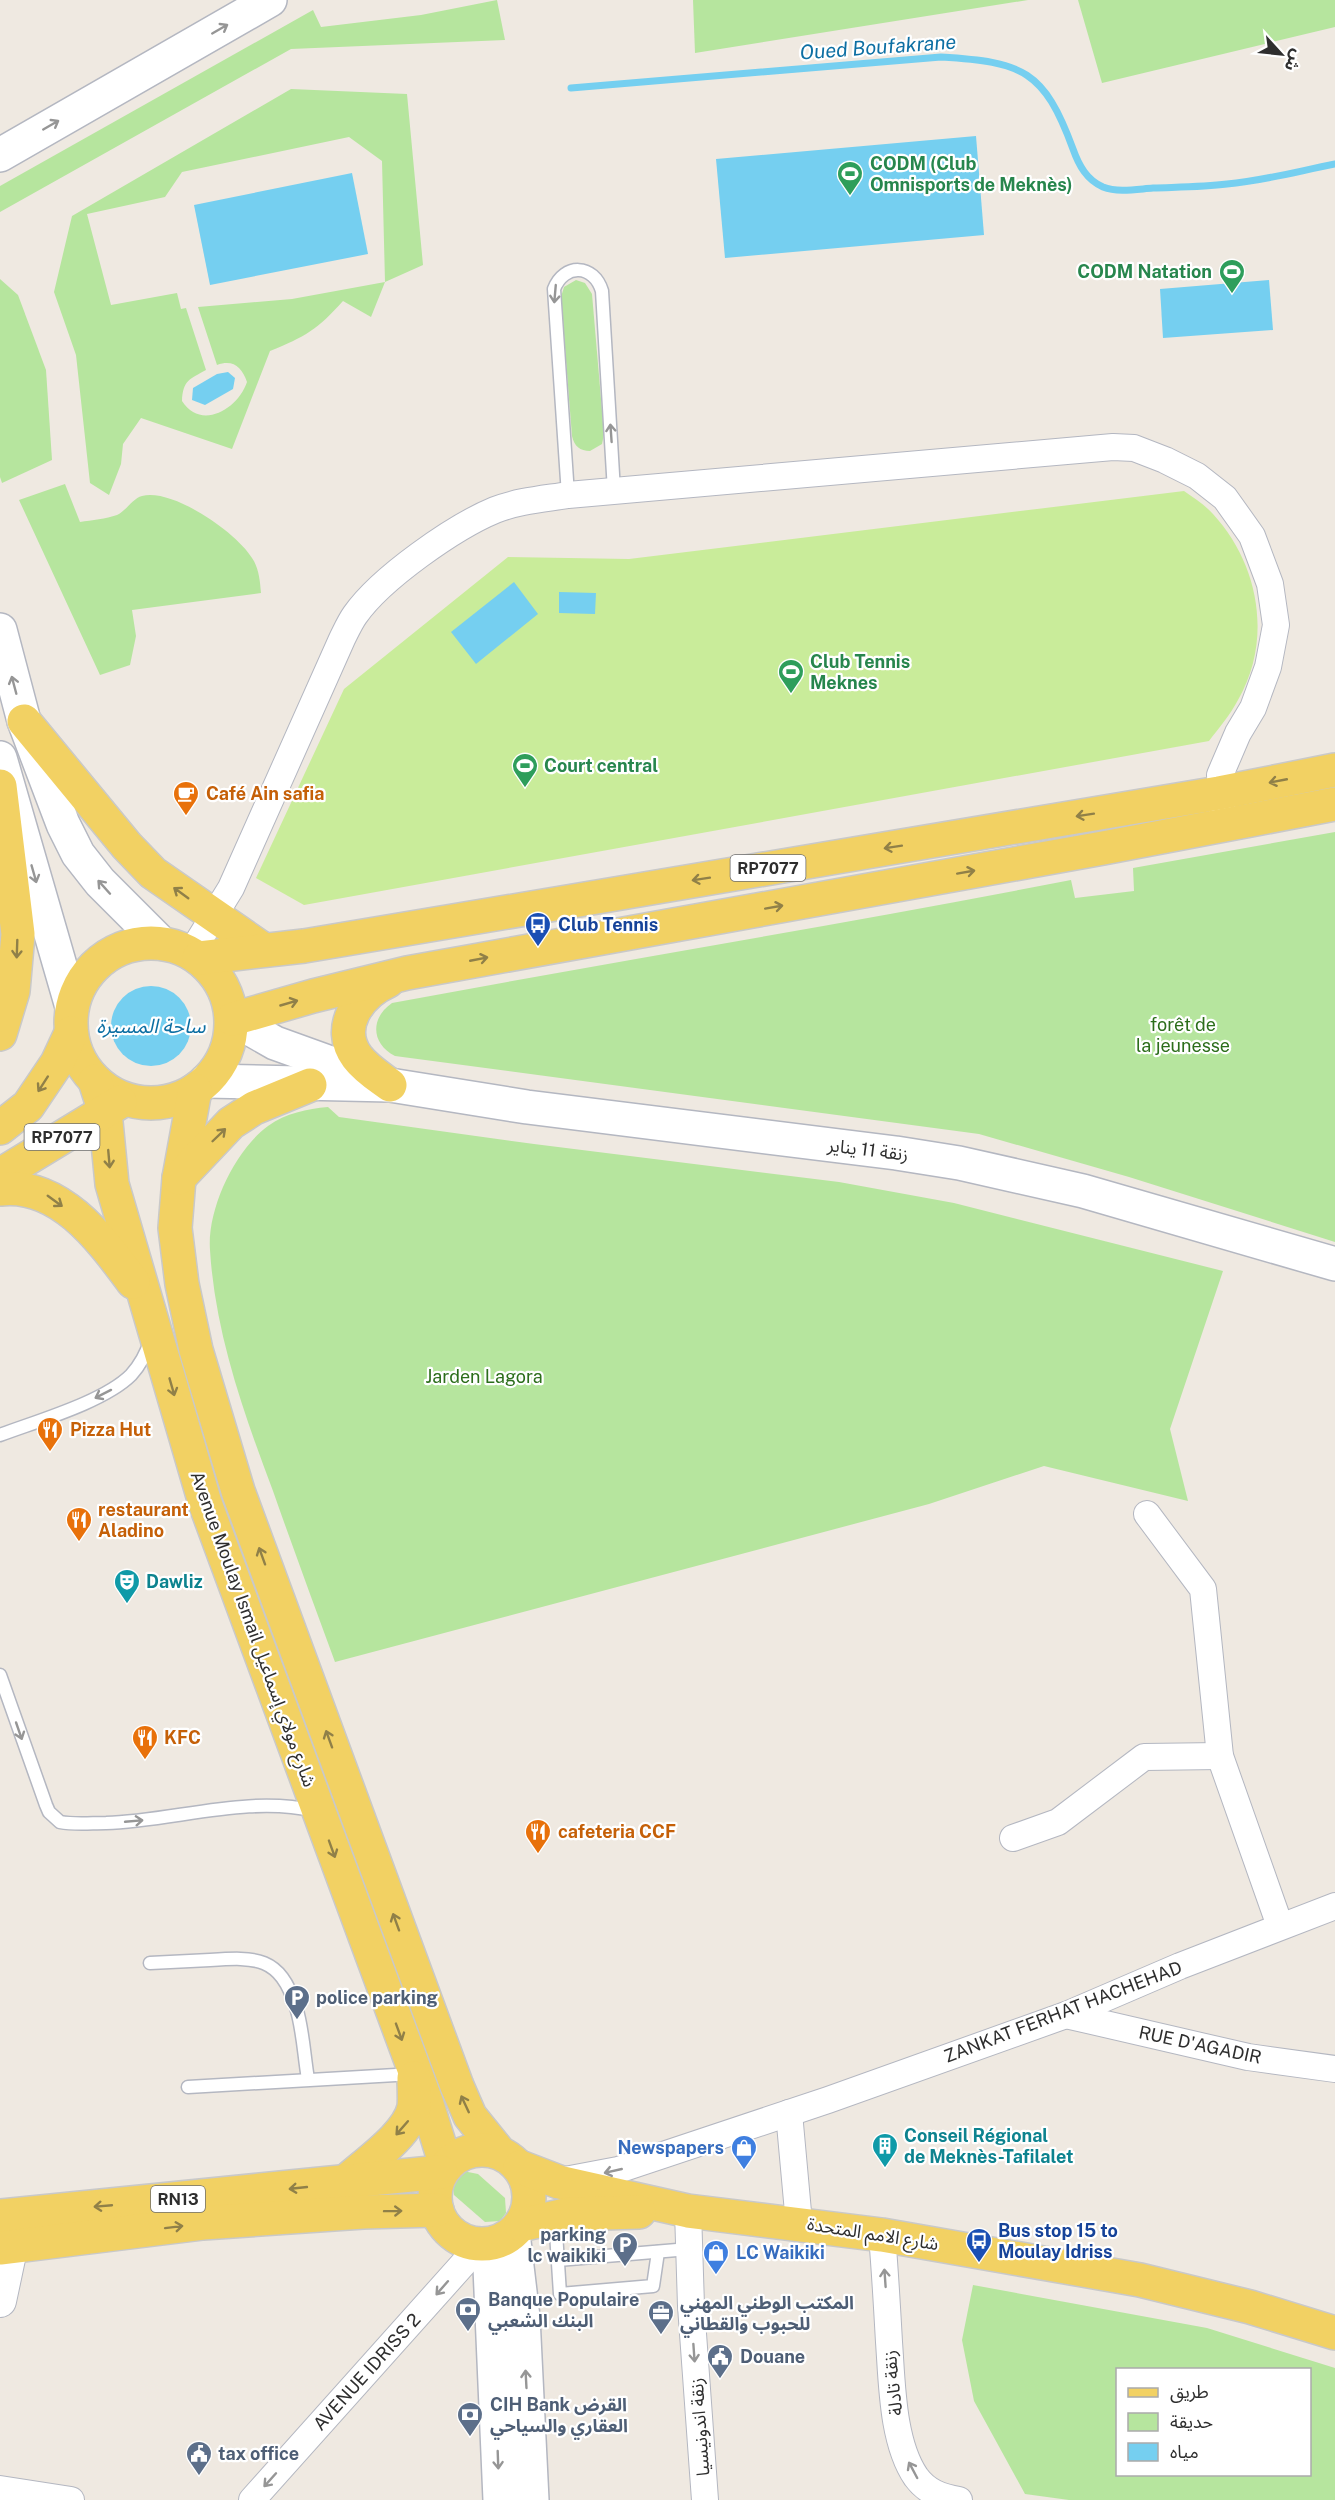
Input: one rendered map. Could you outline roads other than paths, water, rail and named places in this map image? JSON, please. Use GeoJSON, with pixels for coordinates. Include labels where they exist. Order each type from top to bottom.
{"type":"FeatureCollection","features":[{"type":"Feature","properties":{"kind":"main road"},"geometry":{"type":"LineString","coordinates":[[0,154],[270,0]]}},
{"type":"Feature","properties":{"kind":"main road"},"geometry":{"type":"LineString","coordinates":[[0,758],[72,1020],[75,1051],[84,1067],[108,1097],[148,1104],[172,1100],[201,1086],[219,1065],[228,1046],[233,1019],[228,998],[218,978],[100,882],[78,854],[63,824],[24,721],[2,639]]}},
{"type":"Feature","properties":{"kind":"main road"},"geometry":{"type":"LineString","coordinates":[[24,721],[127,846],[147,866],[214,917],[264,950]]}},
{"type":"Feature","properties":{"kind":"main road","name":"RP7077"},"geometry":{"type":"LineString","coordinates":[[0,1128],[28,1106],[57,1063],[72,1020],[80,984],[95,965],[114,951],[129,946],[184,951],[264,950],[304,946],[1220,793],[1335,770]]}},
{"type":"Feature","properties":{"kind":"main road"},"geometry":{"type":"LineString","coordinates":[[0,786],[18,934],[13,991],[0,1034]]}},
{"type":"Feature","properties":{"kind":"main road","name":"RP7077"},"geometry":{"type":"LineString","coordinates":[[233,1019],[407,973],[1335,804]]}},
{"type":"Feature","properties":{"kind":"main road"},"geometry":{"type":"LineString","coordinates":[[390,1085],[366,1067],[356,1056],[350,1041],[349,1026],[353,1011],[360,999],[384,982],[407,973]]}},
{"type":"Feature","properties":{"kind":"main road"},"geometry":{"type":"LineString","coordinates":[[233,1019],[275,1043],[390,1085]]}},
{"type":"Feature","properties":{"kind":"main road"},"geometry":{"type":"LineString","coordinates":[[179,1178],[231,1123],[254,1108],[310,1085]]}},
{"type":"Feature","properties":{"kind":"main road"},"geometry":{"type":"LineString","coordinates":[[201,1086],[390,1085]]}},
{"type":"Feature","properties":{"kind":"main road","name":"زنقة 11 يناير"},"geometry":{"type":"LineString","coordinates":[[390,1085],[527,1107],[896,1153],[958,1163],[1083,1191],[1335,1264]]}},
{"type":"Feature","properties":{"kind":"main road","name":"Avenue Moulay Ismail شارع مولاي إسماعيل"},"geometry":{"type":"LineString","coordinates":[[201,1086],[179,1178],[175,1228],[182,1284],[196,1350],[238,1491],[457,2086],[470,2116],[509,2159]]}},
{"type":"Feature","properties":{"kind":"main road","name":"RP7077"},"geometry":{"type":"LineString","coordinates":[[0,1175],[108,1097]]}},
{"type":"Feature","properties":{"kind":"main road","name":"Avenue Moulay Ismail شارع مولاي إسماعيل"},"geometry":{"type":"LineString","coordinates":[[108,1097],[112,1184],[205,1503],[427,2104],[444,2169]]}},
{"type":"Feature","properties":{"kind":"main road"},"geometry":{"type":"LineString","coordinates":[[0,1189],[16,1187],[34,1190],[48,1195],[62,1205],[103,1241],[149,1308]]}},
{"type":"Feature","properties":{"kind":"main road"},"geometry":{"type":"LineString","coordinates":[[349,2183],[408,2122],[414,2108],[415,2074]]}},
{"type":"Feature","properties":{"kind":"main road","name":"RN13"},"geometry":{"type":"LineString","coordinates":[[9,2215],[349,2183],[444,2169],[457,2156],[470,2150],[485,2149],[559,2182],[688,2211]]}},
{"type":"Feature","properties":{"kind":"main road"},"geometry":{"type":"LineString","coordinates":[[444,2169],[435,2198],[437,2210],[449,2230],[469,2242],[501,2236],[526,2216],[530,2193],[527,2179],[509,2159]]}},
{"type":"Feature","properties":{"kind":"main road","name":"RN13"},"geometry":{"type":"LineString","coordinates":[[6,2247],[203,2223],[363,2212],[437,2210]]}},
{"type":"Feature","properties":{"kind":"main road","name":"RN13"},"geometry":{"type":"LineString","coordinates":[[501,2236],[555,2216],[688,2211]]}},
{"type":"Feature","properties":{"kind":"main road","name":"شارع الامم المتحدة"},"geometry":{"type":"LineString","coordinates":[[688,2211],[882,2235],[1140,2280],[1250,2307],[1335,2333]]}},
{"type":"Feature","properties":{"kind":"main road"},"geometry":{"type":"LineString","coordinates":[[500,2500],[493,2318],[501,2236]]}},
{"type":"Feature","properties":{"kind":"main road"},"geometry":{"type":"LineString","coordinates":[[501,2236],[523,2317],[532,2500]]}},
{"type":"Feature","properties":{"kind":"street"},"geometry":{"type":"LineString","coordinates":[[184,951],[214,917],[231,888],[355,614],[408,564],[448,534],[496,510],[524,502],[568,495],[1113,447],[1134,448],[1197,476],[1225,498],[1252,536],[1270,584],[1276,625],[1268,667],[1253,708],[1220,775],[1223,825]]}},
{"type":"Feature","properties":{"kind":"street"},"geometry":{"type":"LineString","coordinates":[[1147,1514],[1203,1589],[1220,1756],[1280,1926]]}},
{"type":"Feature","properties":{"kind":"street"},"geometry":{"type":"LineString","coordinates":[[1013,1838],[1058,1822],[1144,1757],[1220,1756]]}},
{"type":"Feature","properties":{"kind":"street","name":"ZANKAT FERHAT HACHEHAD"},"geometry":{"type":"LineString","coordinates":[[559,2182],[618,2170],[789,2113],[1066,2015],[1280,1926],[1335,1906]]}},
{"type":"Feature","properties":{"kind":"street","name":"RUE D'AGADIR"},"geometry":{"type":"LineString","coordinates":[[1066,2015],[1248,2057],[1335,2069]]}},
{"type":"Feature","properties":{"kind":"street"},"geometry":{"type":"LineString","coordinates":[[789,2113],[799,2223]]}},
{"type":"Feature","properties":{"kind":"street","name":"زنقة اندونيسيا"},"geometry":{"type":"LineString","coordinates":[[688,2211],[691,2306],[705,2500]]}},
{"type":"Feature","properties":{"kind":"street"},"geometry":{"type":"LineString","coordinates":[[0,2301],[9,2215]]}},
{"type":"Feature","properties":{"kind":"street","name":"زنقة تادلة"},"geometry":{"type":"LineString","coordinates":[[882,2235],[894,2411],[911,2467],[930,2496],[959,2500]]}},
{"type":"Feature","properties":{"kind":"street","name":"AVENUE IDRISS 2"},"geometry":{"type":"LineString","coordinates":[[252,2500],[501,2236]]}},
{"type":"Feature","properties":{"kind":"street"},"geometry":{"type":"LineString","coordinates":[[0,2489],[70,2500]]}},
{"type":"Feature","properties":{"kind":"lane"},"geometry":{"type":"LineString","coordinates":[[568,495],[553,296],[556,281],[568,271],[576,269],[590,273],[596,278],[602,291],[615,491]]}},
{"type":"Feature","properties":{"kind":"lane"},"geometry":{"type":"LineString","coordinates":[[0,1435],[91,1400],[111,1390],[130,1376],[141,1361],[153,1332],[149,1308]]}},
{"type":"Feature","properties":{"kind":"lane"},"geometry":{"type":"LineString","coordinates":[[0,1675],[46,1806],[60,1822],[133,1822],[242,1808],[293,1806],[319,1812]]}},
{"type":"Feature","properties":{"kind":"lane"},"geometry":{"type":"LineString","coordinates":[[150,1963],[247,1958],[264,1962],[278,1972],[296,2008],[308,2079]]}},
{"type":"Feature","properties":{"kind":"lane"},"geometry":{"type":"LineString","coordinates":[[188,2087],[415,2074]]}},
{"type":"Feature","properties":{"kind":"lane"},"geometry":{"type":"LineString","coordinates":[[555,2216],[560,2294],[653,2286],[658,2252]]}},
{"type":"Feature","properties":{"kind":"lane"},"geometry":{"type":"LineString","coordinates":[[558,2260],[689,2249]]}},
{"type":"Feature","properties":{"kind":"water","name":"CODM (Club Omnisports de Meknès)"},"geometry":{"type":"Polygon","coordinates":[[[976,136],[984,235],[725,258],[716,159],[976,136]]]}},
{"type":"Feature","properties":{"kind":"water"},"geometry":{"type":"Polygon","coordinates":[[[352,173],[368,254],[210,285],[194,205],[352,173]]]}},
{"type":"Feature","properties":{"kind":"water"},"geometry":{"type":"Polygon","coordinates":[[[1269,280],[1273,330],[1163,338],[1160,289],[1269,280]]]}},
{"type":"Feature","properties":{"kind":"water"},"geometry":{"type":"Polygon","coordinates":[[[228,372],[235,378],[233,389],[205,405],[192,400],[193,388],[217,374],[228,372]]]}},
{"type":"Feature","properties":{"kind":"water"},"geometry":{"type":"Polygon","coordinates":[[[514,582],[538,614],[476,664],[451,632],[514,582]]]}},
{"type":"Feature","properties":{"kind":"water"},"geometry":{"type":"Polygon","coordinates":[[[559,592],[596,593],[595,614],[559,613],[559,592]]]}},
{"type":"Feature","properties":{"kind":"water","name":"ساحة المسيرة"},"geometry":{"type":"Polygon","coordinates":[[[151,986],[166,989],[179,998],[188,1011],[191,1026],[188,1041],[179,1054],[166,1063],[151,1066],[136,1063],[123,1054],[114,1041],[111,1026],[114,1011],[123,998],[136,989],[151,986]]]}},
{"type":"Feature","properties":{"kind":"waterway","name":"Oued Boufakrane"},"geometry":{"type":"LineString","coordinates":[[571,88],[941,57],[969,59],[1011,67],[1027,75],[1040,86],[1052,102],[1084,172],[1097,184],[1109,189],[1128,190],[1240,183],[1335,164]]}},
{"type":"Feature","properties":{"kind":"place","name":"CODM (Club Omnisports de Meknès)"},"geometry":{"type":"Point","coordinates":[850,197]}},
{"type":"Feature","properties":{"kind":"place","name":"CODM Natation"},"geometry":{"type":"Point","coordinates":[1232,295]}},
{"type":"Feature","properties":{"kind":"place","name":"Club Tennis Meknes"},"geometry":{"type":"Point","coordinates":[791,695]}},
{"type":"Feature","properties":{"kind":"place","name":"Court central"},"geometry":{"type":"Point","coordinates":[525,789]}},
{"type":"Feature","properties":{"kind":"place","name":"Café Ain safia"},"geometry":{"type":"Point","coordinates":[186,817]}},
{"type":"Feature","properties":{"kind":"place","name":"Club Tennis"},"geometry":{"type":"Point","coordinates":[538,948]}},
{"type":"Feature","properties":{"kind":"place","name":"Pizza Hut"},"geometry":{"type":"Point","coordinates":[50,1453]}},
{"type":"Feature","properties":{"kind":"place","name":"restaurant Aladino"},"geometry":{"type":"Point","coordinates":[79,1543]}},
{"type":"Feature","properties":{"kind":"place","name":"Dawliz"},"geometry":{"type":"Point","coordinates":[127,1605]}},
{"type":"Feature","properties":{"kind":"place","name":"KFC"},"geometry":{"type":"Point","coordinates":[145,1761]}},
{"type":"Feature","properties":{"kind":"place","name":"cafeteria CCF"},"geometry":{"type":"Point","coordinates":[538,1855]}},
{"type":"Feature","properties":{"kind":"place","name":"police parking"},"geometry":{"type":"Point","coordinates":[297,2021]}},
{"type":"Feature","properties":{"kind":"place","name":"Conseil Régional de Meknès-Tafilalet"},"geometry":{"type":"Point","coordinates":[885,2169]}},
{"type":"Feature","properties":{"kind":"place","name":"Newspapers"},"geometry":{"type":"Point","coordinates":[744,2171]}},
{"type":"Feature","properties":{"kind":"place","name":"Bus stop 15 to Moulay Idriss"},"geometry":{"type":"Point","coordinates":[979,2264]}},
{"type":"Feature","properties":{"kind":"place","name":"parking lc waikiki"},"geometry":{"type":"Point","coordinates":[625,2268]}},
{"type":"Feature","properties":{"kind":"place","name":"LC Waikiki"},"geometry":{"type":"Point","coordinates":[716,2276]}},
{"type":"Feature","properties":{"kind":"place","name":"Banque Populaire البنك الشعبي"},"geometry":{"type":"Point","coordinates":[468,2333]}},
{"type":"Feature","properties":{"kind":"place","name":"المكتب الوطني المهني للحبوب والقطاني"},"geometry":{"type":"Point","coordinates":[661,2336]}},
{"type":"Feature","properties":{"kind":"place","name":"Douane"},"geometry":{"type":"Point","coordinates":[720,2380]}},
{"type":"Feature","properties":{"kind":"place","name":"CIH Bank القرض العقاري والسياحي"},"geometry":{"type":"Point","coordinates":[470,2438]}},
{"type":"Feature","properties":{"kind":"place","name":"tax office"},"geometry":{"type":"Point","coordinates":[199,2477]}},
{"type":"Feature","properties":{"kind":"park label","name":"forêt de la jeunesse"},"geometry":{"type":"Point","coordinates":[1183,1035]}},
{"type":"Feature","properties":{"kind":"park label","name":"Jarden Lagora"},"geometry":{"type":"Point","coordinates":[484,1377]}}]}
